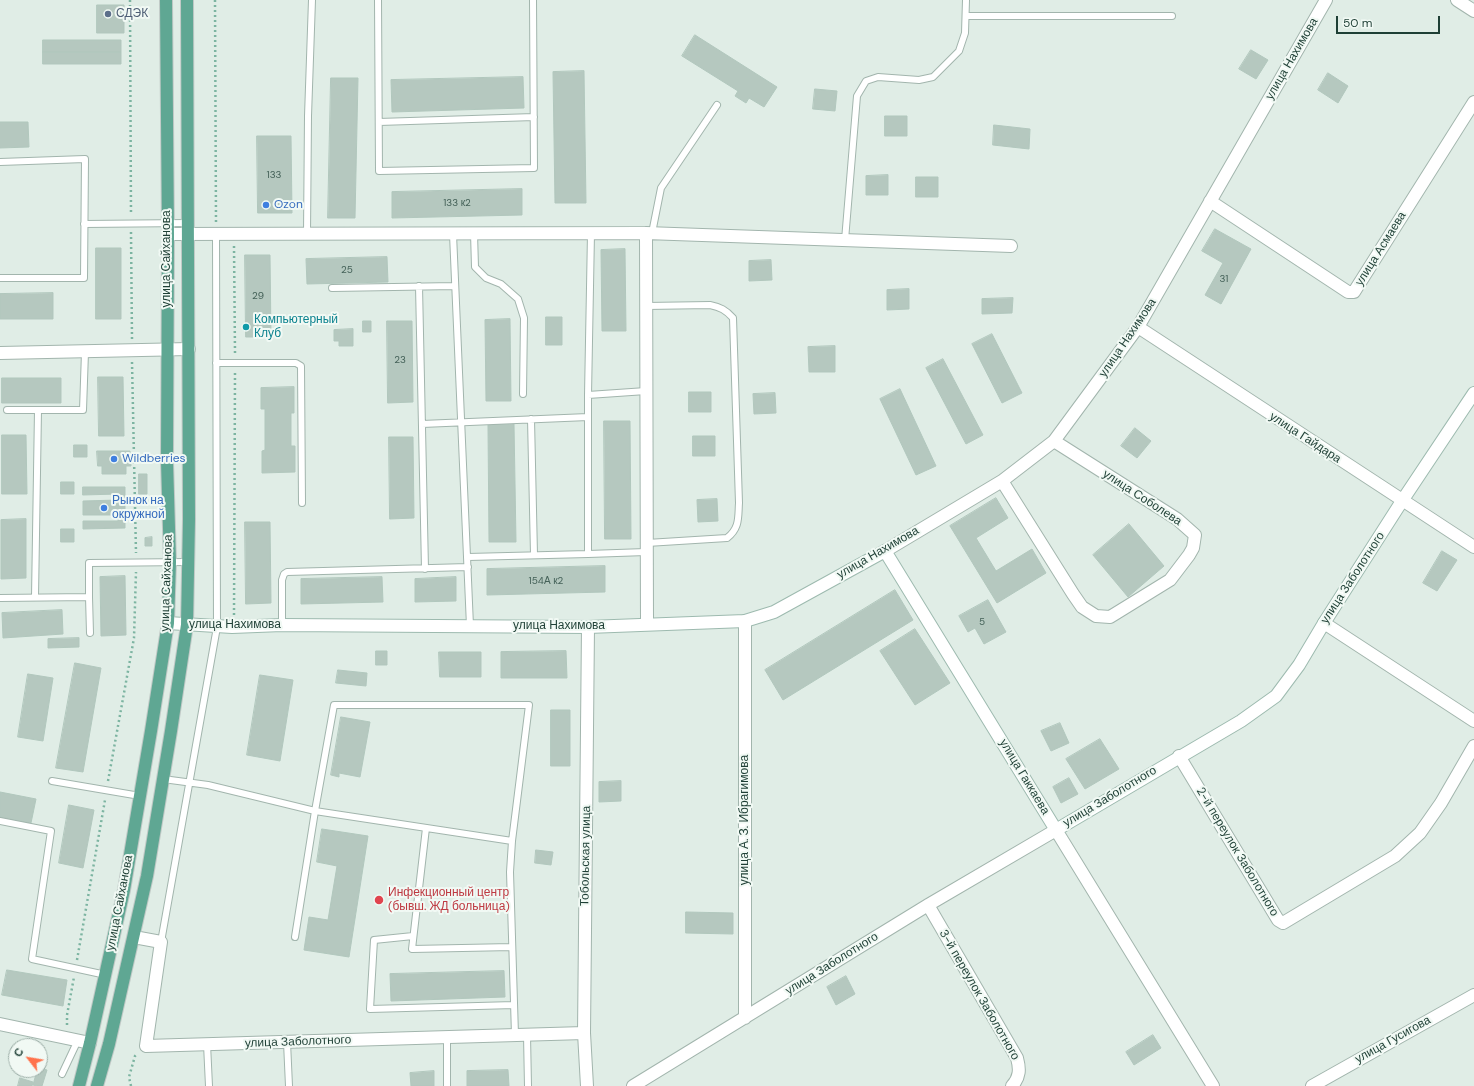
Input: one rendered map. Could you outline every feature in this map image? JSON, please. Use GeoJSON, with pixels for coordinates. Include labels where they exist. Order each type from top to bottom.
{"type":"FeatureCollection","features":[{"type":"Feature","properties":{"kind":"main road","name":"улица Сайханова"},"geometry":{"type":"LineString","coordinates":[[79,1086],[106,975],[124,890],[168,624],[170,562],[167,350],[168,229],[166,0]]}},
{"type":"Feature","properties":{"kind":"main road"},"geometry":{"type":"LineString","coordinates":[[97,1086],[109,1044],[147,876],[187,625],[189,349],[187,0]]}},
{"type":"Feature","properties":{"kind":"street","name":"улица Нахимова"},"geometry":{"type":"LineString","coordinates":[[168,624],[217,627],[282,625],[588,627],[744,621],[774,612],[885,551],[1002,481],[1054,441],[1138,327],[1326,0]]}},
{"type":"Feature","properties":{"kind":"street"},"geometry":{"type":"LineString","coordinates":[[1457,0],[1474,11]]}},
{"type":"Feature","properties":{"kind":"street","name":"улица Асмаева"},"geometry":{"type":"LineString","coordinates":[[1210,201],[1348,292],[1354,292],[1469,120],[1474,102]]}},
{"type":"Feature","properties":{"kind":"street"},"geometry":{"type":"LineString","coordinates":[[168,229],[188,229],[216,234],[649,233],[1011,246]]}},
{"type":"Feature","properties":{"kind":"street"},"geometry":{"type":"LineString","coordinates":[[647,624],[646,306],[649,233]]}},
{"type":"Feature","properties":{"kind":"street","name":"улица Гайдара"},"geometry":{"type":"LineString","coordinates":[[1138,327],[1474,547]]}},
{"type":"Feature","properties":{"kind":"street"},"geometry":{"type":"LineString","coordinates":[[0,353],[189,349]]}},
{"type":"Feature","properties":{"kind":"street","name":"улица Заболотного"},"geometry":{"type":"LineString","coordinates":[[634,1086],[928,905],[1179,756],[1241,721],[1276,696],[1299,665],[1402,501],[1474,393]]}},
{"type":"Feature","properties":{"kind":"street","name":"улица Соболева"},"geometry":{"type":"LineString","coordinates":[[1002,481],[1072,594],[1082,607],[1096,616],[1110,617],[1170,580],[1190,555],[1193,548],[1194,535],[1177,519],[1054,441]]}},
{"type":"Feature","properties":{"kind":"street","name":"улица Гаккаева"},"geometry":{"type":"LineString","coordinates":[[885,551],[1213,1086]]}},
{"type":"Feature","properties":{"kind":"street","name":"улица А. З. Ибрагимова"},"geometry":{"type":"LineString","coordinates":[[744,621],[745,1018]]}},
{"type":"Feature","properties":{"kind":"street"},"geometry":{"type":"LineString","coordinates":[[1324,623],[1474,721]]}},
{"type":"Feature","properties":{"kind":"street","name":"Тобольская улица"},"geometry":{"type":"LineString","coordinates":[[587,1086],[584,1034],[588,627]]}},
{"type":"Feature","properties":{"kind":"street","name":"2-й переулок Заболотного"},"geometry":{"type":"LineString","coordinates":[[1179,756],[1278,920],[1283,923],[1395,856],[1420,833],[1441,803],[1474,746]]}},
{"type":"Feature","properties":{"kind":"street","name":"3-й переулок Заболотного"},"geometry":{"type":"LineString","coordinates":[[928,905],[1017,1058],[1020,1068],[1018,1077],[1012,1086]]}},
{"type":"Feature","properties":{"kind":"street"},"geometry":{"type":"LineString","coordinates":[[134,937],[161,942],[146,1046]]}},
{"type":"Feature","properties":{"kind":"street","name":"улица Гусигова"},"geometry":{"type":"LineString","coordinates":[[1312,1086],[1474,995]]}},
{"type":"Feature","properties":{"kind":"street"},"geometry":{"type":"LineString","coordinates":[[0,1024],[90,1042]]}},
{"type":"Feature","properties":{"kind":"street","name":"улица Заболотного"},"geometry":{"type":"LineString","coordinates":[[146,1046],[584,1034]]}},
{"type":"Feature","properties":{"kind":"lane"},"geometry":{"type":"LineString","coordinates":[[307,234],[308,116],[312,0]]}},
{"type":"Feature","properties":{"kind":"lane"},"geometry":{"type":"LineString","coordinates":[[378,0],[379,171],[534,168],[533,0]]}},
{"type":"Feature","properties":{"kind":"lane"},"geometry":{"type":"LineString","coordinates":[[845,240],[857,96],[866,81],[878,77],[919,80],[933,77],[959,51],[965,33],[966,0]]}},
{"type":"Feature","properties":{"kind":"lane"},"geometry":{"type":"LineString","coordinates":[[966,16],[1172,16]]}},
{"type":"Feature","properties":{"kind":"lane"},"geometry":{"type":"LineString","coordinates":[[649,233],[661,188],[717,105]]}},
{"type":"Feature","properties":{"kind":"lane"},"geometry":{"type":"LineString","coordinates":[[379,122],[534,117]]}},
{"type":"Feature","properties":{"kind":"lane"},"geometry":{"type":"LineString","coordinates":[[0,162],[85,159],[84,278],[0,278]]}},
{"type":"Feature","properties":{"kind":"lane"},"geometry":{"type":"LineString","coordinates":[[84,224],[131,224],[168,229]]}},
{"type":"Feature","properties":{"kind":"lane"},"geometry":{"type":"LineString","coordinates":[[474,233],[475,267],[486,278],[501,284],[518,299],[524,318],[523,394]]}},
{"type":"Feature","properties":{"kind":"lane"},"geometry":{"type":"LineString","coordinates":[[588,554],[588,395],[591,233]]}},
{"type":"Feature","properties":{"kind":"lane"},"geometry":{"type":"LineString","coordinates":[[161,942],[217,627],[216,234]]}},
{"type":"Feature","properties":{"kind":"lane"},"geometry":{"type":"LineString","coordinates":[[453,234],[470,626]]}},
{"type":"Feature","properties":{"kind":"lane"},"geometry":{"type":"LineString","coordinates":[[419,286],[425,569]]}},
{"type":"Feature","properties":{"kind":"lane"},"geometry":{"type":"LineString","coordinates":[[332,288],[455,286]]}},
{"type":"Feature","properties":{"kind":"lane"},"geometry":{"type":"LineString","coordinates":[[468,557],[588,554],[728,538],[734,533],[738,522],[739,503],[733,318],[719,307],[710,305],[646,306]]}},
{"type":"Feature","properties":{"kind":"lane"},"geometry":{"type":"LineString","coordinates":[[7,410],[84,410],[85,352]]}},
{"type":"Feature","properties":{"kind":"lane"},"geometry":{"type":"LineString","coordinates":[[216,364],[296,363],[301,366],[302,502]]}},
{"type":"Feature","properties":{"kind":"lane"},"geometry":{"type":"LineString","coordinates":[[588,395],[646,391]]}},
{"type":"Feature","properties":{"kind":"lane"},"geometry":{"type":"LineString","coordinates":[[34,597],[38,410]]}},
{"type":"Feature","properties":{"kind":"lane"},"geometry":{"type":"LineString","coordinates":[[422,424],[588,417]]}},
{"type":"Feature","properties":{"kind":"lane"},"geometry":{"type":"LineString","coordinates":[[531,419],[534,555]]}},
{"type":"Feature","properties":{"kind":"lane"},"geometry":{"type":"LineString","coordinates":[[90,633],[89,563],[188,562]]}},
{"type":"Feature","properties":{"kind":"lane"},"geometry":{"type":"LineString","coordinates":[[282,625],[282,580],[284,574],[287,572],[468,567]]}},
{"type":"Feature","properties":{"kind":"lane"},"geometry":{"type":"LineString","coordinates":[[0,598],[89,597]]}},
{"type":"Feature","properties":{"kind":"lane"},"geometry":{"type":"LineString","coordinates":[[295,937],[314,811],[334,705],[529,705],[512,841],[510,872],[514,1005],[521,1035],[528,1086]]}},
{"type":"Feature","properties":{"kind":"lane"},"geometry":{"type":"LineString","coordinates":[[163,779],[208,786],[314,811],[512,841]]}},
{"type":"Feature","properties":{"kind":"lane"},"geometry":{"type":"LineString","coordinates":[[52,781],[140,796]]}},
{"type":"Feature","properties":{"kind":"lane"},"geometry":{"type":"LineString","coordinates":[[0,821],[51,831],[32,959],[106,975]]}},
{"type":"Feature","properties":{"kind":"lane"},"geometry":{"type":"LineString","coordinates":[[426,828],[412,949],[512,947]]}},
{"type":"Feature","properties":{"kind":"lane"},"geometry":{"type":"LineString","coordinates":[[413,936],[374,940],[370,1009],[514,1005]]}},
{"type":"Feature","properties":{"kind":"lane"},"geometry":{"type":"LineString","coordinates":[[447,1037],[447,1086]]}},
{"type":"Feature","properties":{"kind":"lane"},"geometry":{"type":"LineString","coordinates":[[62,1074],[72,1039]]}},
{"type":"Feature","properties":{"kind":"lane"},"geometry":{"type":"LineString","coordinates":[[287,1042],[289,1086]]}},
{"type":"Feature","properties":{"kind":"lane"},"geometry":{"type":"LineString","coordinates":[[207,1044],[208,1086]]}},
{"type":"Feature","properties":{"kind":"path"},"geometry":{"type":"LineString","coordinates":[[72,1039],[66,1015],[134,638],[136,562],[132,351],[130,0]]}},
{"type":"Feature","properties":{"kind":"path"},"geometry":{"type":"LineString","coordinates":[[215,0],[216,234]]}},
{"type":"Feature","properties":{"kind":"path"},"geometry":{"type":"LineString","coordinates":[[232,627],[235,612],[234,234]]}},
{"type":"Feature","properties":{"kind":"path"},"geometry":{"type":"LineString","coordinates":[[131,1086],[129,1077],[135,1056],[146,1046]]}},
{"type":"Feature","properties":{"kind":"building"},"geometry":{"type":"Polygon","coordinates":[[[97,5],[124,5],[124,33],[97,33],[97,5]]]}},
{"type":"Feature","properties":{"kind":"building"},"geometry":{"type":"Polygon","coordinates":[[[695,35],[777,87],[764,107],[749,98],[746,103],[735,96],[738,91],[682,56],[695,35]]]}},
{"type":"Feature","properties":{"kind":"building"},"geometry":{"type":"Polygon","coordinates":[[[43,40],[121,40],[121,52],[43,52],[43,40]]]}},
{"type":"Feature","properties":{"kind":"building"},"geometry":{"type":"Polygon","coordinates":[[[1251,50],[1268,60],[1256,79],[1239,69],[1251,50]]]}},
{"type":"Feature","properties":{"kind":"building"},"geometry":{"type":"Polygon","coordinates":[[[43,52],[121,52],[121,64],[43,64],[43,52]]]}},
{"type":"Feature","properties":{"kind":"building"},"geometry":{"type":"Polygon","coordinates":[[[584,71],[586,203],[555,203],[553,72],[584,71]]]}},
{"type":"Feature","properties":{"kind":"building"},"geometry":{"type":"Polygon","coordinates":[[[1328,73],[1348,86],[1338,103],[1318,90],[1328,73]]]}},
{"type":"Feature","properties":{"kind":"building"},"geometry":{"type":"Polygon","coordinates":[[[523,77],[524,108],[392,112],[391,80],[523,77]]]}},
{"type":"Feature","properties":{"kind":"building"},"geometry":{"type":"Polygon","coordinates":[[[331,78],[358,78],[355,218],[328,218],[331,78]]]}},
{"type":"Feature","properties":{"kind":"building"},"geometry":{"type":"Polygon","coordinates":[[[815,89],[837,91],[835,111],[813,109],[815,89]]]}},
{"type":"Feature","properties":{"kind":"building"},"geometry":{"type":"Polygon","coordinates":[[[885,116],[907,116],[907,136],[885,136],[885,116]]]}},
{"type":"Feature","properties":{"kind":"building"},"geometry":{"type":"Polygon","coordinates":[[[0,122],[28,122],[29,147],[0,148],[0,122]]]}},
{"type":"Feature","properties":{"kind":"building"},"geometry":{"type":"Polygon","coordinates":[[[994,125],[1030,129],[1029,149],[993,145],[994,125]]]}},
{"type":"Feature","properties":{"kind":"building"},"geometry":{"type":"Polygon","coordinates":[[[257,136],[291,136],[292,213],[258,213],[257,136]]]}},
{"type":"Feature","properties":{"kind":"building"},"geometry":{"type":"Polygon","coordinates":[[[888,175],[888,195],[866,195],[866,176],[888,175]]]}},
{"type":"Feature","properties":{"kind":"building"},"geometry":{"type":"Polygon","coordinates":[[[916,177],[938,177],[938,197],[916,197],[916,177]]]}},
{"type":"Feature","properties":{"kind":"building"},"geometry":{"type":"Polygon","coordinates":[[[522,189],[522,215],[392,218],[392,192],[522,189]]]}},
{"type":"Feature","properties":{"kind":"building"},"geometry":{"type":"Polygon","coordinates":[[[1215,229],[1251,249],[1221,304],[1205,295],[1223,263],[1202,251],[1215,229]]]}},
{"type":"Feature","properties":{"kind":"building"},"geometry":{"type":"Polygon","coordinates":[[[96,248],[121,248],[121,319],[96,319],[96,248]]]}},
{"type":"Feature","properties":{"kind":"building"},"geometry":{"type":"Polygon","coordinates":[[[625,249],[626,331],[602,331],[601,250],[625,249]]]}},
{"type":"Feature","properties":{"kind":"building"},"geometry":{"type":"Polygon","coordinates":[[[245,255],[270,255],[271,337],[246,337],[245,255]]]}},
{"type":"Feature","properties":{"kind":"building"},"geometry":{"type":"Polygon","coordinates":[[[387,257],[388,282],[307,284],[306,259],[387,257]]]}},
{"type":"Feature","properties":{"kind":"building"},"geometry":{"type":"Polygon","coordinates":[[[771,260],[772,280],[749,281],[749,261],[771,260]]]}},
{"type":"Feature","properties":{"kind":"building"},"geometry":{"type":"Polygon","coordinates":[[[909,289],[909,309],[887,310],[887,290],[909,289]]]}},
{"type":"Feature","properties":{"kind":"building"},"geometry":{"type":"Polygon","coordinates":[[[53,293],[53,319],[0,319],[0,294],[53,293]]]}},
{"type":"Feature","properties":{"kind":"building"},"geometry":{"type":"Polygon","coordinates":[[[1013,298],[1012,313],[982,314],[982,299],[1013,298]]]}},
{"type":"Feature","properties":{"kind":"building"},"geometry":{"type":"Polygon","coordinates":[[[546,317],[562,317],[562,345],[546,345],[546,317]]]}},
{"type":"Feature","properties":{"kind":"building"},"geometry":{"type":"Polygon","coordinates":[[[510,319],[511,401],[486,401],[485,320],[510,319]]]}},
{"type":"Feature","properties":{"kind":"building"},"geometry":{"type":"Polygon","coordinates":[[[363,321],[371,321],[371,332],[363,332],[363,321]]]}},
{"type":"Feature","properties":{"kind":"building"},"geometry":{"type":"Polygon","coordinates":[[[387,321],[412,321],[413,402],[388,403],[387,321]]]}},
{"type":"Feature","properties":{"kind":"building"},"geometry":{"type":"Polygon","coordinates":[[[353,329],[353,346],[339,346],[339,341],[334,341],[334,330],[353,329]]]}},
{"type":"Feature","properties":{"kind":"building"},"geometry":{"type":"Polygon","coordinates":[[[992,334],[1022,393],[1002,403],[972,344],[992,334]]]}},
{"type":"Feature","properties":{"kind":"building"},"geometry":{"type":"Polygon","coordinates":[[[835,346],[835,372],[809,372],[808,347],[835,346]]]}},
{"type":"Feature","properties":{"kind":"building"},"geometry":{"type":"Polygon","coordinates":[[[943,359],[983,435],[966,444],[926,368],[943,359]]]}},
{"type":"Feature","properties":{"kind":"building"},"geometry":{"type":"Polygon","coordinates":[[[98,377],[123,377],[124,436],[99,436],[98,377]]]}},
{"type":"Feature","properties":{"kind":"building"},"geometry":{"type":"Polygon","coordinates":[[[2,378],[61,378],[61,403],[2,403],[2,378]]]}},
{"type":"Feature","properties":{"kind":"building"},"geometry":{"type":"Polygon","coordinates":[[[294,387],[294,413],[291,413],[291,446],[295,446],[295,472],[262,473],[262,451],[265,450],[265,409],[261,409],[261,388],[294,387]]]}},
{"type":"Feature","properties":{"kind":"building"},"geometry":{"type":"Polygon","coordinates":[[[900,389],[936,466],[916,475],[880,399],[900,389]]]}},
{"type":"Feature","properties":{"kind":"building"},"geometry":{"type":"Polygon","coordinates":[[[689,392],[711,392],[711,412],[689,412],[689,392]]]}},
{"type":"Feature","properties":{"kind":"building"},"geometry":{"type":"Polygon","coordinates":[[[775,393],[776,413],[754,414],[753,394],[775,393]]]}},
{"type":"Feature","properties":{"kind":"building"},"geometry":{"type":"Polygon","coordinates":[[[604,421],[630,421],[631,539],[605,539],[604,421]]]}},
{"type":"Feature","properties":{"kind":"building"},"geometry":{"type":"Polygon","coordinates":[[[514,424],[516,542],[489,542],[488,425],[514,424]]]}},
{"type":"Feature","properties":{"kind":"building"},"geometry":{"type":"Polygon","coordinates":[[[1135,428],[1151,441],[1137,458],[1121,446],[1135,428]]]}},
{"type":"Feature","properties":{"kind":"building"},"geometry":{"type":"Polygon","coordinates":[[[2,435],[26,435],[27,494],[2,494],[2,435]]]}},
{"type":"Feature","properties":{"kind":"building"},"geometry":{"type":"Polygon","coordinates":[[[693,436],[715,436],[715,456],[693,456],[693,436]]]}},
{"type":"Feature","properties":{"kind":"building"},"geometry":{"type":"Polygon","coordinates":[[[389,437],[413,437],[414,518],[390,519],[389,437]]]}},
{"type":"Feature","properties":{"kind":"building"},"geometry":{"type":"Polygon","coordinates":[[[74,445],[87,445],[87,457],[74,457],[74,445]]]}},
{"type":"Feature","properties":{"kind":"building","name":"Wildberries"},"geometry":{"type":"Polygon","coordinates":[[[97,451],[130,451],[131,466],[126,466],[126,474],[102,474],[102,466],[98,466],[97,451]]]}},
{"type":"Feature","properties":{"kind":"building"},"geometry":{"type":"Polygon","coordinates":[[[139,474],[147,474],[147,494],[139,494],[139,474]]]}},
{"type":"Feature","properties":{"kind":"building"},"geometry":{"type":"Polygon","coordinates":[[[61,482],[74,482],[74,494],[61,494],[61,482]]]}},
{"type":"Feature","properties":{"kind":"building","name":"Рынок на окружной"},"geometry":{"type":"Polygon","coordinates":[[[83,487],[125,487],[125,528],[83,529],[83,521],[118,521],[118,515],[83,515],[83,501],[118,500],[118,494],[83,495],[83,487]]]}},
{"type":"Feature","properties":{"kind":"building"},"geometry":{"type":"Polygon","coordinates":[[[996,498],[1008,518],[976,538],[996,571],[1032,549],[1046,573],[997,603],[950,526],[996,498]]]}},
{"type":"Feature","properties":{"kind":"building"},"geometry":{"type":"Polygon","coordinates":[[[717,499],[718,521],[698,522],[697,500],[717,499]]]}},
{"type":"Feature","properties":{"kind":"building"},"geometry":{"type":"Polygon","coordinates":[[[26,519],[26,578],[1,579],[1,520],[26,519]]]}},
{"type":"Feature","properties":{"kind":"building"},"geometry":{"type":"Polygon","coordinates":[[[245,522],[270,522],[271,603],[246,604],[245,522]]]}},
{"type":"Feature","properties":{"kind":"building"},"geometry":{"type":"Polygon","coordinates":[[[1129,524],[1164,566],[1128,597],[1093,555],[1129,524]]]}},
{"type":"Feature","properties":{"kind":"building"},"geometry":{"type":"Polygon","coordinates":[[[61,529],[74,529],[74,542],[61,542],[61,529]]]}},
{"type":"Feature","properties":{"kind":"building"},"geometry":{"type":"Polygon","coordinates":[[[152,537],[152,546],[145,546],[145,538],[152,537]]]}},
{"type":"Feature","properties":{"kind":"building"},"geometry":{"type":"Polygon","coordinates":[[[1442,551],[1457,560],[1437,591],[1423,583],[1442,551]]]}},
{"type":"Feature","properties":{"kind":"building"},"geometry":{"type":"Polygon","coordinates":[[[605,566],[605,592],[487,595],[487,569],[605,566]]]}},
{"type":"Feature","properties":{"kind":"building"},"geometry":{"type":"Polygon","coordinates":[[[125,576],[126,635],[101,636],[100,577],[125,576]]]}},
{"type":"Feature","properties":{"kind":"building"},"geometry":{"type":"Polygon","coordinates":[[[382,577],[383,602],[301,604],[301,579],[382,577]]]}},
{"type":"Feature","properties":{"kind":"building"},"geometry":{"type":"Polygon","coordinates":[[[456,577],[456,601],[415,602],[415,579],[456,577]]]}},
{"type":"Feature","properties":{"kind":"building"},"geometry":{"type":"Polygon","coordinates":[[[895,590],[913,620],[783,700],[765,670],[895,590]]]}},
{"type":"Feature","properties":{"kind":"building"},"geometry":{"type":"Polygon","coordinates":[[[988,600],[1006,632],[984,644],[975,628],[968,632],[959,616],[988,600]]]}},
{"type":"Feature","properties":{"kind":"building"},"geometry":{"type":"Polygon","coordinates":[[[62,610],[63,634],[3,638],[2,613],[62,610]]]}},
{"type":"Feature","properties":{"kind":"building"},"geometry":{"type":"Polygon","coordinates":[[[915,629],[950,683],[915,705],[880,651],[915,629]]]}},
{"type":"Feature","properties":{"kind":"building"},"geometry":{"type":"Polygon","coordinates":[[[79,638],[79,647],[48,648],[48,639],[79,638]]]}},
{"type":"Feature","properties":{"kind":"building"},"geometry":{"type":"Polygon","coordinates":[[[376,651],[387,651],[387,665],[376,665],[376,651]]]}},
{"type":"Feature","properties":{"kind":"building"},"geometry":{"type":"Polygon","coordinates":[[[566,651],[567,678],[501,678],[501,652],[566,651]]]}},
{"type":"Feature","properties":{"kind":"building"},"geometry":{"type":"Polygon","coordinates":[[[439,652],[481,652],[481,677],[440,677],[439,652]]]}},
{"type":"Feature","properties":{"kind":"building"},"geometry":{"type":"Polygon","coordinates":[[[75,663],[101,668],[83,772],[56,768],[75,663]]]}},
{"type":"Feature","properties":{"kind":"building"},"geometry":{"type":"Polygon","coordinates":[[[338,670],[367,673],[366,686],[336,683],[338,670]]]}},
{"type":"Feature","properties":{"kind":"building"},"geometry":{"type":"Polygon","coordinates":[[[28,674],[53,678],[43,741],[18,737],[28,674]]]}},
{"type":"Feature","properties":{"kind":"building"},"geometry":{"type":"Polygon","coordinates":[[[260,675],[293,680],[280,761],[247,755],[260,675]]]}},
{"type":"Feature","properties":{"kind":"building"},"geometry":{"type":"Polygon","coordinates":[[[551,710],[570,710],[570,766],[551,766],[551,710]]]}},
{"type":"Feature","properties":{"kind":"building"},"geometry":{"type":"Polygon","coordinates":[[[341,717],[370,722],[360,777],[339,773],[339,777],[331,775],[341,717]]]}},
{"type":"Feature","properties":{"kind":"building"},"geometry":{"type":"Polygon","coordinates":[[[1060,723],[1069,743],[1051,751],[1041,731],[1060,723]]]}},
{"type":"Feature","properties":{"kind":"building"},"geometry":{"type":"Polygon","coordinates":[[[1100,739],[1119,769],[1085,789],[1066,759],[1100,739]]]}},
{"type":"Feature","properties":{"kind":"building"},"geometry":{"type":"Polygon","coordinates":[[[1069,778],[1078,794],[1061,803],[1053,787],[1069,778]]]}},
{"type":"Feature","properties":{"kind":"building"},"geometry":{"type":"Polygon","coordinates":[[[621,781],[621,801],[599,802],[599,782],[621,781]]]}},
{"type":"Feature","properties":{"kind":"building"},"geometry":{"type":"Polygon","coordinates":[[[0,792],[36,799],[31,823],[0,817],[0,792]]]}},
{"type":"Feature","properties":{"kind":"building"},"geometry":{"type":"Polygon","coordinates":[[[69,805],[94,810],[83,868],[59,863],[69,805]]]}},
{"type":"Feature","properties":{"kind":"building"},"geometry":{"type":"Polygon","coordinates":[[[322,829],[368,836],[349,957],[304,950],[309,917],[328,920],[337,866],[317,862],[322,829]]]}},
{"type":"Feature","properties":{"kind":"building"},"geometry":{"type":"Polygon","coordinates":[[[536,850],[553,852],[551,865],[535,863],[536,850]]]}},
{"type":"Feature","properties":{"kind":"building"},"geometry":{"type":"Polygon","coordinates":[[[686,912],[733,913],[733,934],[686,933],[686,912]]]}},
{"type":"Feature","properties":{"kind":"building"},"geometry":{"type":"Polygon","coordinates":[[[7,970],[67,980],[63,1006],[2,995],[7,970]]]}},
{"type":"Feature","properties":{"kind":"building"},"geometry":{"type":"Polygon","coordinates":[[[504,971],[505,997],[391,1001],[390,974],[504,971]]]}},
{"type":"Feature","properties":{"kind":"building"},"geometry":{"type":"Polygon","coordinates":[[[846,976],[855,994],[836,1005],[827,987],[846,976]]]}},
{"type":"Feature","properties":{"kind":"building"},"geometry":{"type":"Polygon","coordinates":[[[1153,1035],[1161,1048],[1134,1065],[1126,1052],[1153,1035]]]}},
{"type":"Feature","properties":{"kind":"building"},"geometry":{"type":"Polygon","coordinates":[[[508,1070],[509,1086],[467,1086],[467,1071],[508,1070]]]}},
{"type":"Feature","properties":{"kind":"building"},"geometry":{"type":"Polygon","coordinates":[[[434,1071],[434,1086],[411,1086],[410,1073],[434,1071]]]}},
{"type":"Feature","properties":{"kind":"building"},"geometry":{"type":"Polygon","coordinates":[[[20,1078],[33,1082],[32,1086],[18,1086],[20,1078]]]}},
{"type":"Feature","properties":{"kind":"building"},"geometry":{"type":"Polygon","coordinates":[[[35,1078],[44,1078],[42,1086],[33,1085],[35,1078]]]}},
{"type":"Feature","properties":{"kind":"place","name":"СДЭК"},"geometry":{"type":"Point","coordinates":[108,14]}},
{"type":"Feature","properties":{"kind":"place","name":"Ozon"},"geometry":{"type":"Point","coordinates":[266,205]}},
{"type":"Feature","properties":{"kind":"place","name":"Компьютерный Клуб"},"geometry":{"type":"Point","coordinates":[246,327]}},
{"type":"Feature","properties":{"kind":"place","name":"Wildberries"},"geometry":{"type":"Point","coordinates":[114,459]}},
{"type":"Feature","properties":{"kind":"place","name":"Рынок на окружной"},"geometry":{"type":"Point","coordinates":[104,508]}},
{"type":"Feature","properties":{"kind":"place","name":"Инфекционный центр (бывш. ЖД больница)"},"geometry":{"type":"Point","coordinates":[379,900]}}]}
